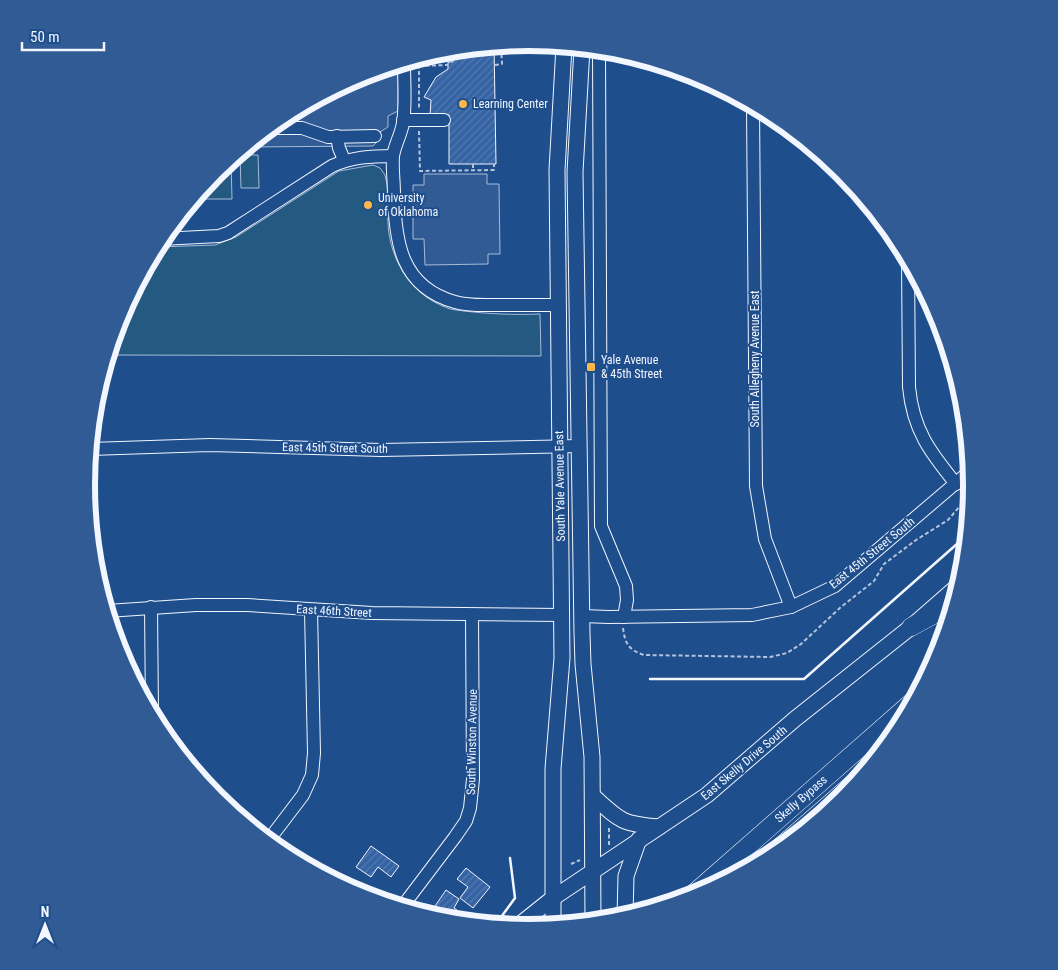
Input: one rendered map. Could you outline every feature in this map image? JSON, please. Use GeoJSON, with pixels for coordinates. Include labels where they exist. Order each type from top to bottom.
{"type":"FeatureCollection","features":[{"type":"Feature","properties":{"kind":"highway"},"geometry":{"type":"LineString","coordinates":[[911,627],[945,609]]}},
{"type":"Feature","properties":{"kind":"highway","name":"Skelly Bypass"},"geometry":{"type":"LineString","coordinates":[[711,879],[896,716]]}},
{"type":"Feature","properties":{"kind":"main road","name":"South Yale Avenue East"},"geometry":{"type":"LineString","coordinates":[[552,918],[553,769],[560,683],[562,614],[557,305],[557,170],[564,53]]}},
{"type":"Feature","properties":{"kind":"main road","name":"South Yale Avenue East"},"geometry":{"type":"LineString","coordinates":[[582,55],[575,172],[583,664],[592,757],[593,796],[589,864],[592,914]]}},
{"type":"Feature","properties":{"kind":"main road"},"geometry":{"type":"LineString","coordinates":[[557,305],[577,305]]}},
{"type":"Feature","properties":{"kind":"main road","name":"East Skelly Drive South"},"geometry":{"type":"LineString","coordinates":[[527,919],[553,898],[589,864],[639,839],[713,790],[795,719],[911,627],[949,594]]}},
{"type":"Feature","properties":{"kind":"main road"},"geometry":{"type":"LineString","coordinates":[[562,614],[582,616]]}},
{"type":"Feature","properties":{"kind":"main road"},"geometry":{"type":"LineString","coordinates":[[593,796],[619,820],[635,825],[659,827]]}},
{"type":"Feature","properties":{"kind":"main road"},"geometry":{"type":"LineString","coordinates":[[624,908],[626,876],[639,839]]}},
{"type":"Feature","properties":{"kind":"street"},"geometry":{"type":"LineString","coordinates":[[599,57],[601,526],[626,586],[627,600],[624,617]]}},
{"type":"Feature","properties":{"kind":"street"},"geometry":{"type":"LineString","coordinates":[[404,70],[403,120],[393,156],[394,219],[396,238],[402,256],[417,280],[443,298],[457,303],[477,305],[557,305]]}},
{"type":"Feature","properties":{"kind":"street","name":"South Allegheny Avenue East"},"geometry":{"type":"LineString","coordinates":[[753,113],[756,486],[765,538],[791,607]]}},
{"type":"Feature","properties":{"kind":"street"},"geometry":{"type":"LineString","coordinates":[[403,120],[444,120]]}},
{"type":"Feature","properties":{"kind":"street"},"geometry":{"type":"LineString","coordinates":[[283,128],[302,128],[328,136],[375,136]]}},
{"type":"Feature","properties":{"kind":"street"},"geometry":{"type":"LineString","coordinates":[[337,136],[344,160]]}},
{"type":"Feature","properties":{"kind":"street"},"geometry":{"type":"LineString","coordinates":[[171,240],[210,238],[228,233],[344,160],[364,156],[393,156]]}},
{"type":"Feature","properties":{"kind":"street"},"geometry":{"type":"LineString","coordinates":[[908,274],[910,403],[919,432],[956,484]]}},
{"type":"Feature","properties":{"kind":"street","name":"East 45th Street South"},"geometry":{"type":"LineString","coordinates":[[97,449],[210,445],[382,450],[580,446]]}},
{"type":"Feature","properties":{"kind":"street","name":"East 45th Street South"},"geometry":{"type":"LineString","coordinates":[[582,616],[752,615],[791,607],[835,586],[963,478]]}},
{"type":"Feature","properties":{"kind":"street","name":"East 46th Street"},"geometry":{"type":"LineString","coordinates":[[114,610],[151,607],[247,606],[472,615],[562,614]]}},
{"type":"Feature","properties":{"kind":"street"},"geometry":{"type":"LineString","coordinates":[[151,607],[152,700]]}},
{"type":"Feature","properties":{"kind":"street"},"geometry":{"type":"LineString","coordinates":[[273,835],[303,794],[312,775],[314,753],[311,610]]}},
{"type":"Feature","properties":{"kind":"street","name":"South Winston Avenue"},"geometry":{"type":"LineString","coordinates":[[407,901],[466,821],[470,808],[473,779],[472,615]]}},
{"type":"Feature","properties":{"kind":"path"},"geometry":{"type":"LineString","coordinates":[[495,65],[502,64],[502,52]]}},
{"type":"Feature","properties":{"kind":"path"},"geometry":{"type":"LineString","coordinates":[[448,65],[419,66],[417,73],[420,171],[494,170],[494,164]]}},
{"type":"Feature","properties":{"kind":"path"},"geometry":{"type":"LineString","coordinates":[[473,164],[473,171]]}},
{"type":"Feature","properties":{"kind":"path"},"geometry":{"type":"LineString","coordinates":[[609,826],[610,847]]}},
{"type":"Feature","properties":{"kind":"path"},"geometry":{"type":"LineString","coordinates":[[571,864],[589,864]]}},
{"type":"Feature","properties":{"kind":"shaded area"},"geometry":{"type":"Polygon","coordinates":[[[398,72],[398,111],[388,116],[388,127],[380,132],[377,142],[373,146],[258,147],[288,124],[291,124],[291,122],[312,109],[337,96],[398,72]]]}},
{"type":"Feature","properties":{"kind":"shaded area"},"geometry":{"type":"Polygon","coordinates":[[[248,155],[258,155],[259,188],[241,188],[240,162],[248,155]]]}},
{"type":"Feature","properties":{"kind":"shaded area"},"geometry":{"type":"Polygon","coordinates":[[[373,165],[380,168],[385,175],[388,190],[390,239],[402,271],[416,289],[449,309],[492,314],[540,314],[541,356],[115,355],[128,319],[140,293],[166,247],[215,245],[236,237],[339,171],[373,165]]]}},
{"type":"Feature","properties":{"kind":"shaded area"},"geometry":{"type":"Polygon","coordinates":[[[231,170],[232,199],[204,199],[222,178],[231,170]]]}},
{"type":"Feature","properties":{"kind":"shaded area"},"geometry":{"type":"Polygon","coordinates":[[[424,174],[487,174],[487,184],[499,184],[500,254],[488,254],[488,264],[425,265],[424,239],[413,239],[413,185],[424,185],[424,174]]]}},
{"type":"Feature","properties":{"kind":"building","name":"Learning Center"},"geometry":{"type":"Polygon","coordinates":[[[494,53],[496,164],[449,164],[449,115],[430,116],[431,100],[424,97],[436,77],[448,69],[448,62],[453,62],[453,58],[494,53]]]}},
{"type":"Feature","properties":{"kind":"building"},"geometry":{"type":"Polygon","coordinates":[[[371,846],[399,866],[391,877],[378,867],[371,877],[356,867],[371,846]]]}},
{"type":"Feature","properties":{"kind":"building"},"geometry":{"type":"Polygon","coordinates":[[[466,868],[490,887],[473,908],[460,898],[468,887],[457,879],[466,868]]]}},
{"type":"Feature","properties":{"kind":"building"},"geometry":{"type":"Polygon","coordinates":[[[446,890],[459,899],[454,908],[461,913],[444,910],[434,908],[446,890]]]}},
{"type":"Feature","properties":{"kind":"wall"},"geometry":{"type":"LineString","coordinates":[[650,679],[804,679],[959,542]]}},
{"type":"Feature","properties":{"kind":"wall"},"geometry":{"type":"LineString","coordinates":[[500,918],[515,898],[510,858]]}},
{"type":"Feature","properties":{"kind":"place","name":"Learning Center"},"geometry":{"type":"Point","coordinates":[463,104]}},
{"type":"Feature","properties":{"kind":"place","name":"University of Oklahoma"},"geometry":{"type":"Point","coordinates":[368,205]}},
{"type":"Feature","properties":{"kind":"place","name":"Yale Avenue & 45th Street"},"geometry":{"type":"Point","coordinates":[591,367]}}]}
